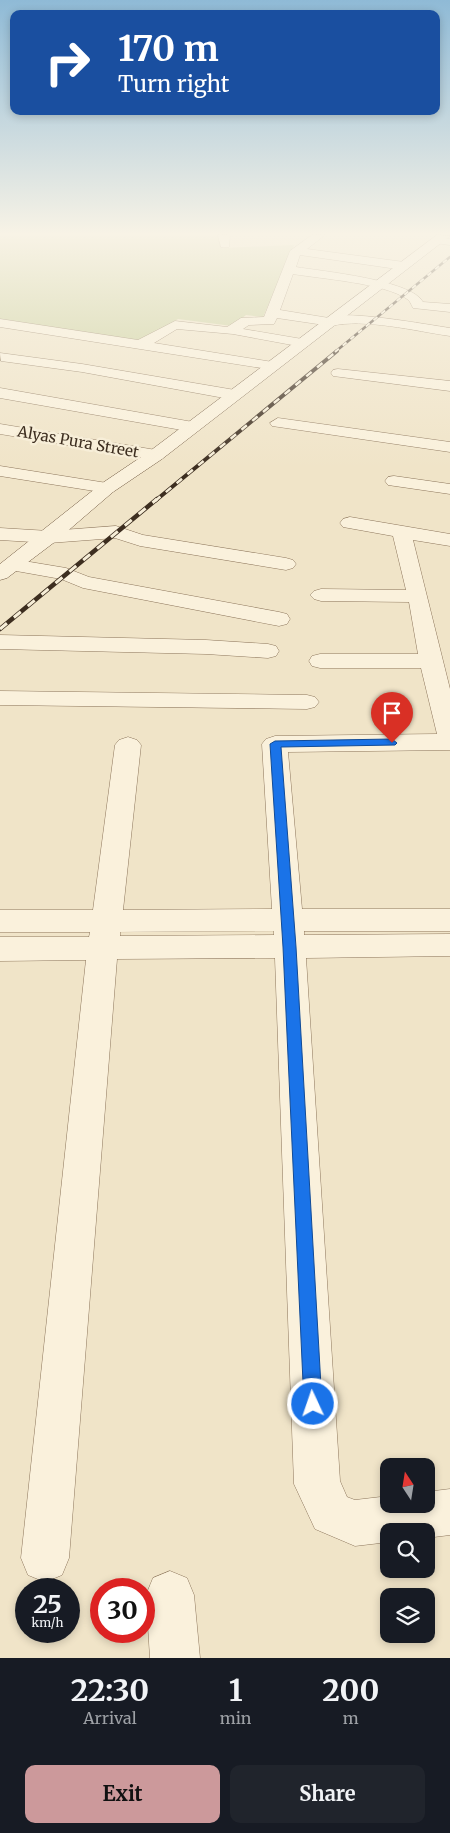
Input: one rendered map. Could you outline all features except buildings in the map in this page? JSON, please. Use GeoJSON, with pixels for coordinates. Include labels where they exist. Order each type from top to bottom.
{"type":"FeatureCollection","features":[{"type":"Feature","properties":{"kind":"street"},"geometry":{"type":"LineString","coordinates":[[6,569],[49,537],[106,488],[156,456],[344,312]]}},
{"type":"Feature","properties":{"kind":"street"},"geometry":{"type":"LineString","coordinates":[[229,331],[246,320],[269,321],[272,313],[333,321],[372,321],[450,332]]}},
{"type":"Feature","properties":{"kind":"street"},"geometry":{"type":"LineString","coordinates":[[0,323],[274,366]]}},
{"type":"Feature","properties":{"kind":"street"},"geometry":{"type":"LineString","coordinates":[[142,344],[174,325],[229,331],[303,343]]}},
{"type":"Feature","properties":{"kind":"street"},"geometry":{"type":"LineString","coordinates":[[1,357],[82,368],[235,395]]}},
{"type":"Feature","properties":{"kind":"street"},"geometry":{"type":"LineString","coordinates":[[338,373],[450,386]]}},
{"type":"Feature","properties":{"kind":"street"},"geometry":{"type":"LineString","coordinates":[[0,393],[193,427]]}},
{"type":"Feature","properties":{"kind":"street"},"geometry":{"type":"LineString","coordinates":[[278,423],[450,447]]}},
{"type":"Feature","properties":{"kind":"street","name":"Alyas Pura Street"},"geometry":{"type":"LineString","coordinates":[[0,429],[156,456]]}},
{"type":"Feature","properties":{"kind":"street"},"geometry":{"type":"LineString","coordinates":[[0,471],[106,488]]}},
{"type":"Feature","properties":{"kind":"street"},"geometry":{"type":"LineString","coordinates":[[394,481],[450,489]]}},
{"type":"Feature","properties":{"kind":"street"},"geometry":{"type":"LineString","coordinates":[[350,523],[402,534],[450,540]]}},
{"type":"Feature","properties":{"kind":"street"},"geometry":{"type":"LineString","coordinates":[[0,534],[49,537],[116,532],[140,540],[286,564]]}},
{"type":"Feature","properties":{"kind":"street"},"geometry":{"type":"LineString","coordinates":[[402,534],[418,596],[430,661],[450,735]]}},
{"type":"Feature","properties":{"kind":"street"},"geometry":{"type":"LineString","coordinates":[[6,569],[66,574],[83,582],[279,619]]}},
{"type":"Feature","properties":{"kind":"street"},"geometry":{"type":"LineString","coordinates":[[321,595],[418,596]]}},
{"type":"Feature","properties":{"kind":"street"},"geometry":{"type":"LineString","coordinates":[[0,642],[206,647],[268,651]]}},
{"type":"Feature","properties":{"kind":"street"},"geometry":{"type":"LineString","coordinates":[[320,661],[430,661]]}},
{"type":"Feature","properties":{"kind":"street"},"geometry":{"type":"LineString","coordinates":[[0,698],[307,702]]}},
{"type":"Feature","properties":{"kind":"street"},"geometry":{"type":"LineString","coordinates":[[450,742],[275,744],[289,934],[317,1484],[331,1513],[355,1523],[450,1512]]}},
{"type":"Feature","properties":{"kind":"street"},"geometry":{"type":"LineString","coordinates":[[45,1558],[105,934],[128,744]]}},
{"type":"Feature","properties":{"kind":"street"},"geometry":{"type":"LineString","coordinates":[[289,934],[450,920]]}},
{"type":"Feature","properties":{"kind":"street"},"geometry":{"type":"LineString","coordinates":[[0,921],[105,934],[289,934],[450,945]]}},
{"type":"Feature","properties":{"kind":"street"},"geometry":{"type":"LineString","coordinates":[[0,949],[105,934]]}},
{"type":"Feature","properties":{"kind":"street"},"geometry":{"type":"LineString","coordinates":[[170,1596],[175,1658]]}},
{"type":"Feature","properties":{"kind":"green space"},"geometry":{"type":"Polygon","coordinates":[[[0,312],[265,312],[263,317],[246,315],[232,326],[178,319],[142,341],[0,320],[0,312]]]}},
{"type":"Feature","properties":{"kind":"railway"},"geometry":{"type":"LineString","coordinates":[[335,352],[383,312]]}},
{"type":"Feature","properties":{"kind":"railway"},"geometry":{"type":"LineString","coordinates":[[155,501],[337,351]]}},
{"type":"Feature","properties":{"kind":"railway"},"geometry":{"type":"LineString","coordinates":[[0,629],[157,499]]}},
{"type":"Feature","properties":{"kind":"route"},"geometry":{"type":"LineString","coordinates":[[313,1404],[290,947],[275,744],[392,743]]}}]}
